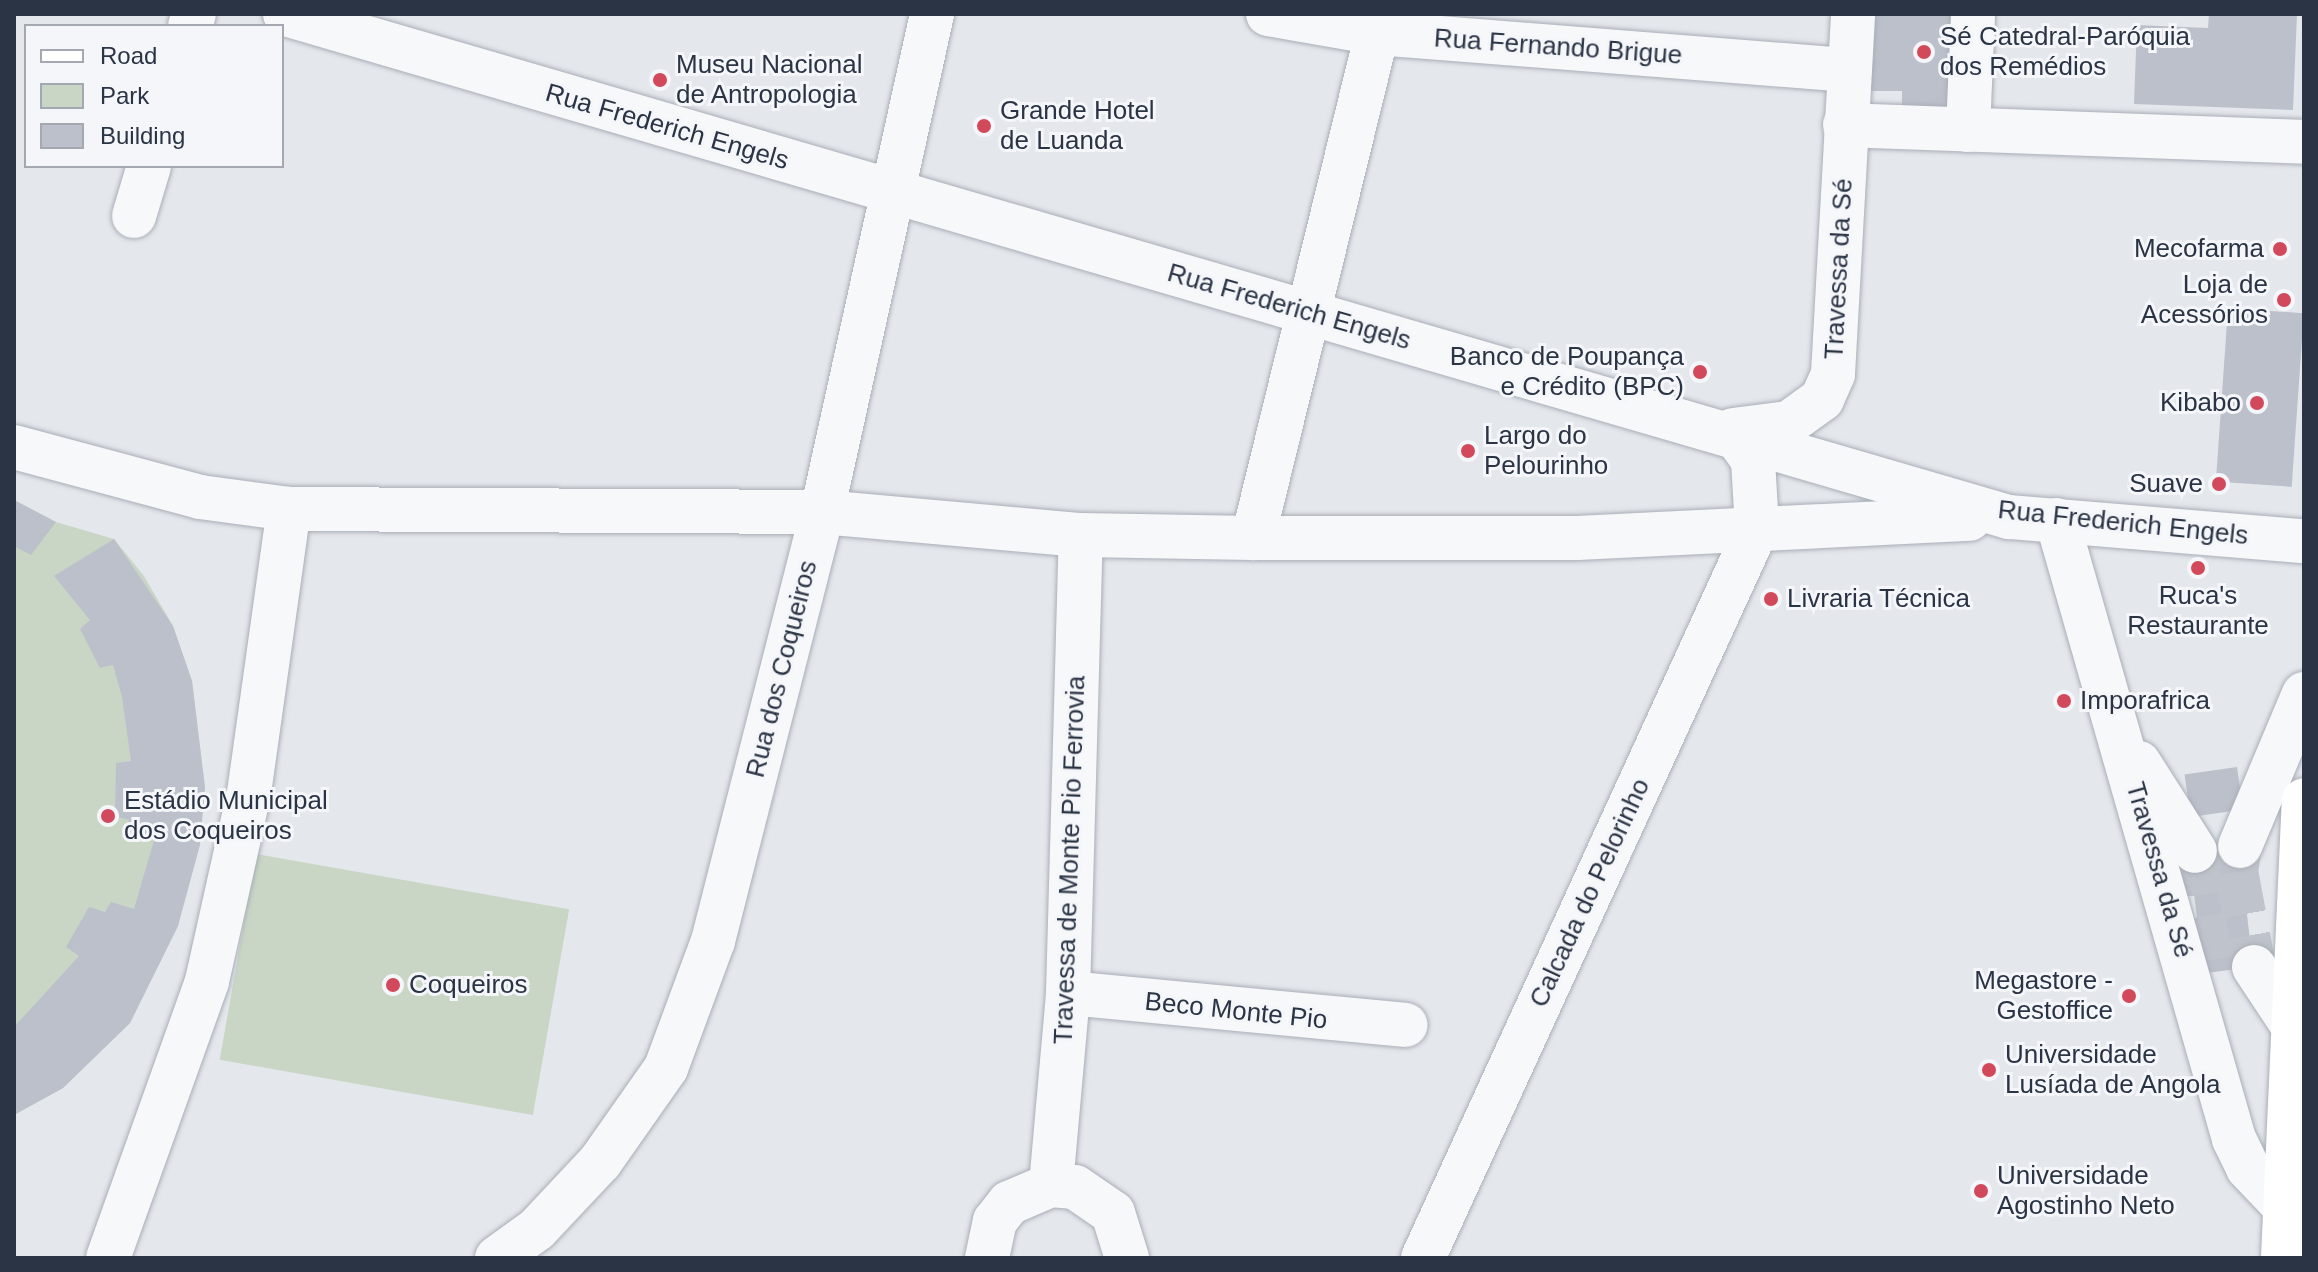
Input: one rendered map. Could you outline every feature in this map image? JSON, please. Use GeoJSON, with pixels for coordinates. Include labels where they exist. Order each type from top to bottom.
{"type":"FeatureCollection","features":[{"type":"Feature","properties":{"kind":"main road"},"geometry":{"type":"LineString","coordinates":[[2283,1258],[2294,1197],[2286,1115],[2301,900],[2304,800]]}},
{"type":"Feature","properties":{"kind":"street","name":"Rua Frederich Engels"},"geometry":{"type":"LineString","coordinates":[[285,14],[2009,517],[2304,541]]}},
{"type":"Feature","properties":{"kind":"street","name":"Rua dos Coqueiros"},"geometry":{"type":"LineString","coordinates":[[497,1258],[537,1229],[600,1162],[666,1068],[713,941],[822,512],[932,14]]}},
{"type":"Feature","properties":{"kind":"street","name":"Rua Fernando Brigue"},"geometry":{"type":"LineString","coordinates":[[1268,14],[1377,33],[1849,70]]}},
{"type":"Feature","properties":{"kind":"street","name":"Travessa da Sé"},"geometry":{"type":"LineString","coordinates":[[1723,434],[1770,429],[1822,399],[1838,350],[1845,125],[1853,14]]}},
{"type":"Feature","properties":{"kind":"street"},"geometry":{"type":"LineString","coordinates":[[1968,130],[1973,14]]}},
{"type":"Feature","properties":{"kind":"street"},"geometry":{"type":"LineString","coordinates":[[1253,538],[1377,33]]}},
{"type":"Feature","properties":{"kind":"street"},"geometry":{"type":"LineString","coordinates":[[1845,125],[2304,142]]}},
{"type":"Feature","properties":{"kind":"street"},"geometry":{"type":"LineString","coordinates":[[134,216],[148,168]]}},
{"type":"Feature","properties":{"kind":"street"},"geometry":{"type":"LineString","coordinates":[[1723,434],[1753,460],[1757,528]]}},
{"type":"Feature","properties":{"kind":"street"},"geometry":{"type":"LineString","coordinates":[[14,447],[200,497],[289,509],[822,512],[1081,535],[1253,538],[1577,538],[2009,517]]}},
{"type":"Feature","properties":{"kind":"street"},"geometry":{"type":"LineString","coordinates":[[108,1258],[207,981],[249,793],[289,509]]}},
{"type":"Feature","properties":{"kind":"street","name":"Travessa da Sé"},"geometry":{"type":"LineString","coordinates":[[2057,520],[2123,742],[2234,1139],[2248,1168],[2294,1197]]}},
{"type":"Feature","properties":{"kind":"street","name":"Calcada do Pelorinho"},"geometry":{"type":"LineString","coordinates":[[1423,1258],[1757,528]]}},
{"type":"Feature","properties":{"kind":"street","name":"Travessa de Monte Pio Ferrovia"},"geometry":{"type":"LineString","coordinates":[[1051,1185],[1068,993],[1081,535]]}},
{"type":"Feature","properties":{"kind":"street"},"geometry":{"type":"LineString","coordinates":[[2240,846],[2304,694]]}},
{"type":"Feature","properties":{"kind":"street"},"geometry":{"type":"LineString","coordinates":[[2123,742],[2195,851]]}},
{"type":"Feature","properties":{"kind":"street"},"geometry":{"type":"LineString","coordinates":[[2254,967],[2291,1023]]}},
{"type":"Feature","properties":{"kind":"street"},"geometry":{"type":"LineString","coordinates":[[2205,1034],[2212,972]]}},
{"type":"Feature","properties":{"kind":"street","name":"Beco Monte Pio"},"geometry":{"type":"LineString","coordinates":[[1068,993],[1405,1025]]}},
{"type":"Feature","properties":{"kind":"street"},"geometry":{"type":"LineString","coordinates":[[987,1258],[995,1221],[1009,1203],[1051,1185],[1075,1187],[1113,1213],[1127,1258]]}},
{"type":"Feature","properties":{"kind":"green space","name":"Estádio Municipal dos Coqueiros"},"geometry":{"type":"Polygon","coordinates":[[[14,500],[56,522],[114,539],[144,576],[173,626],[192,681],[205,788],[178,926],[130,1023],[63,1088],[14,1115],[14,500]]]}},
{"type":"Feature","properties":{"kind":"green space","name":"Coqueiros"},"geometry":{"type":"Polygon","coordinates":[[[256,854],[569,909],[533,1115],[220,1060],[256,854]]]}},
{"type":"Feature","properties":{"kind":"building","name":"Sé Catedral-Paróquia dos Remédios"},"geometry":{"type":"Polygon","coordinates":[[[1857,14],[1994,14],[1992,97],[1955,96],[1955,112],[1902,112],[1902,91],[1855,91],[1857,14]]]}},
{"type":"Feature","properties":{"kind":"building"},"geometry":{"type":"Polygon","coordinates":[[[2209,14],[2297,14],[2293,110],[2134,104],[2137,25],[2208,28],[2209,14]]]}},
{"type":"Feature","properties":{"kind":"building","name":"Kibabo"},"geometry":{"type":"Polygon","coordinates":[[[2228,308],[2304,313],[2292,487],[2216,482],[2228,308]]]}},
{"type":"Feature","properties":{"kind":"building"},"geometry":{"type":"Polygon","coordinates":[[[14,500],[56,522],[31,555],[14,546],[14,500]]]}},
{"type":"Feature","properties":{"kind":"building"},"geometry":{"type":"Polygon","coordinates":[[[114,539],[173,626],[192,681],[205,788],[200,845],[178,926],[130,1023],[63,1088],[14,1115],[14,1027],[79,956],[66,947],[89,907],[105,912],[111,902],[134,909],[155,837],[127,831],[129,820],[115,816],[116,763],[131,761],[122,697],[113,665],[100,668],[80,629],[90,620],[54,576],[114,539]]]}},
{"type":"Feature","properties":{"kind":"building"},"geometry":{"type":"Polygon","coordinates":[[[2237,767],[2243,810],[2191,817],[2185,774],[2237,767]]]}},
{"type":"Feature","properties":{"kind":"building"},"geometry":{"type":"Polygon","coordinates":[[[2239,850],[2253,967],[2204,973],[2189,856],[2239,850]]]}},
{"type":"Feature","properties":{"kind":"tunnel"},"geometry":{"type":"LineString","coordinates":[[2240,846],[2236,871],[2254,967]]}},
{"type":"Feature","properties":{"kind":"tunnel"},"geometry":{"type":"LineString","coordinates":[[2195,851],[2212,972]]}},
{"type":"Feature","properties":{"kind":"place","name":"Sé Catedral-Paróquia dos Remédios"},"geometry":{"type":"Point","coordinates":[1924,52]}},
{"type":"Feature","properties":{"kind":"place","name":"Museu Nacional de Antropologia"},"geometry":{"type":"Point","coordinates":[660,80]}},
{"type":"Feature","properties":{"kind":"place","name":"Grande Hotel de Luanda"},"geometry":{"type":"Point","coordinates":[984,126]}},
{"type":"Feature","properties":{"kind":"place","name":"Mecofarma"},"geometry":{"type":"Point","coordinates":[2280,249]}},
{"type":"Feature","properties":{"kind":"place","name":"Loja de Acessórios"},"geometry":{"type":"Point","coordinates":[2284,300]}},
{"type":"Feature","properties":{"kind":"place","name":"Banco de Poupança e Crédito (BPC)"},"geometry":{"type":"Point","coordinates":[1700,372]}},
{"type":"Feature","properties":{"kind":"place","name":"Kibabo"},"geometry":{"type":"Point","coordinates":[2257,403]}},
{"type":"Feature","properties":{"kind":"place","name":"Largo do Pelourinho"},"geometry":{"type":"Point","coordinates":[1468,451]}},
{"type":"Feature","properties":{"kind":"place","name":"Suave"},"geometry":{"type":"Point","coordinates":[2219,484]}},
{"type":"Feature","properties":{"kind":"place","name":"Ruca's Restaurante"},"geometry":{"type":"Point","coordinates":[2198,568]}},
{"type":"Feature","properties":{"kind":"place","name":"Livraria Técnica"},"geometry":{"type":"Point","coordinates":[1771,599]}},
{"type":"Feature","properties":{"kind":"place","name":"Imporafrica"},"geometry":{"type":"Point","coordinates":[2064,701]}},
{"type":"Feature","properties":{"kind":"place","name":"Estádio Municipal dos Coqueiros"},"geometry":{"type":"Point","coordinates":[108,816]}},
{"type":"Feature","properties":{"kind":"place","name":"Coqueiros"},"geometry":{"type":"Point","coordinates":[393,985]}},
{"type":"Feature","properties":{"kind":"place","name":"Megastore - Gestoffice"},"geometry":{"type":"Point","coordinates":[2129,996]}},
{"type":"Feature","properties":{"kind":"place","name":"Universidade Lusíada de Angola"},"geometry":{"type":"Point","coordinates":[1989,1070]}},
{"type":"Feature","properties":{"kind":"place","name":"Universidade Agostinho Neto"},"geometry":{"type":"Point","coordinates":[1981,1191]}}]}
